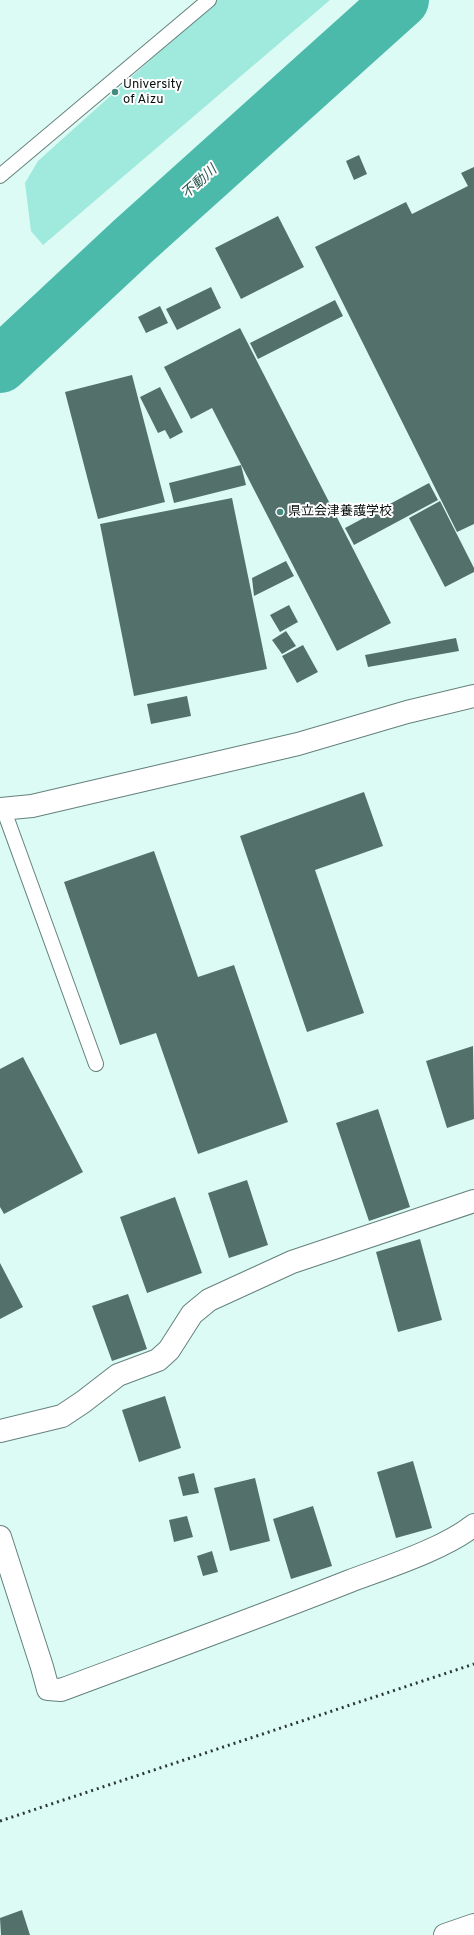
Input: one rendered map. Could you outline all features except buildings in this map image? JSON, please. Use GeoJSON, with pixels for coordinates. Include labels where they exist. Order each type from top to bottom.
{"type":"FeatureCollection","features":[{"type":"Feature","properties":{"kind":"street"},"geometry":{"type":"LineString","coordinates":[[2,808],[38,805],[298,744],[407,712],[474,696]]}},
{"type":"Feature","properties":{"kind":"street"},"geometry":{"type":"LineString","coordinates":[[0,1431],[62,1416],[118,1375],[158,1360],[169,1350],[192,1314],[209,1300],[292,1262],[474,1200]]}},
{"type":"Feature","properties":{"kind":"street"},"geometry":{"type":"LineString","coordinates":[[0,1537],[48,1689],[61,1690],[294,1603],[422,1553],[465,1533],[474,1525]]}},
{"type":"Feature","properties":{"kind":"street"},"geometry":{"type":"LineString","coordinates":[[445,1935],[474,1925]]}},
{"type":"Feature","properties":{"kind":"lane"},"geometry":{"type":"LineString","coordinates":[[0,176],[209,0]]}},
{"type":"Feature","properties":{"kind":"lane"},"geometry":{"type":"LineString","coordinates":[[2,808],[96,1064]]}},
{"type":"Feature","properties":{"kind":"green space"},"geometry":{"type":"Polygon","coordinates":[[[217,0],[330,0],[43,245],[31,231],[25,183],[38,161],[217,0]]]}},
{"type":"Feature","properties":{"kind":"waterway","name":"不動川"},"geometry":{"type":"LineString","coordinates":[[0,365],[133,241],[401,0]]}},
{"type":"Feature","properties":{"kind":"railway"},"geometry":{"type":"LineString","coordinates":[[0,1821],[474,1664]]}},
{"type":"Feature","properties":{"kind":"place","name":"University of Aizu"},"geometry":{"type":"Point","coordinates":[115,92]}},
{"type":"Feature","properties":{"kind":"place","name":"県立会津養護学校"},"geometry":{"type":"Point","coordinates":[280,512]}}]}
